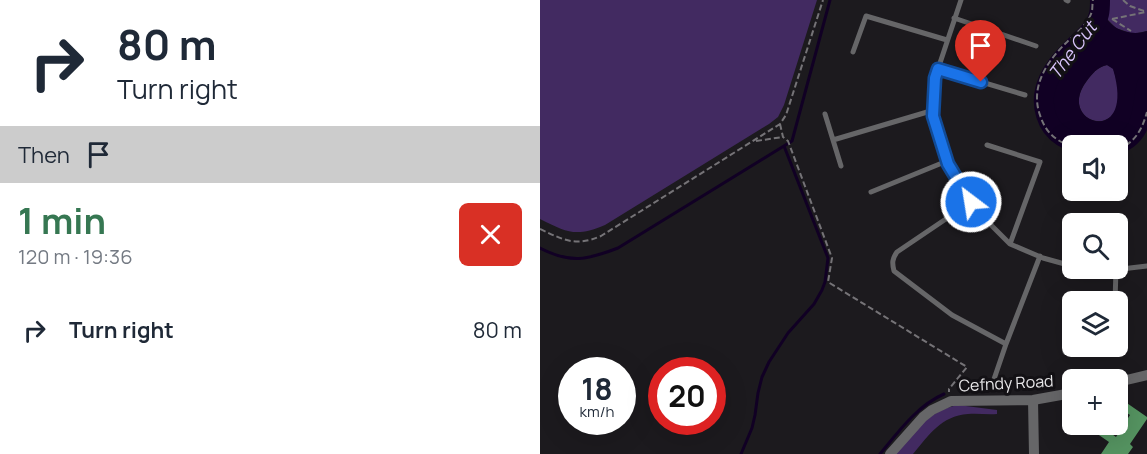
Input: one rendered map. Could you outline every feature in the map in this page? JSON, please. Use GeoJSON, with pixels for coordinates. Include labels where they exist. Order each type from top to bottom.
{"type":"FeatureCollection","features":[{"type":"Feature","properties":{"kind":"street"},"geometry":{"type":"LineString","coordinates":[[1128,380],[1147,375]]}},
{"type":"Feature","properties":{"kind":"street","name":"Cefndy Road"},"geometry":{"type":"LineString","coordinates":[[890,454],[923,417],[951,400],[1033,400],[1062,395]]}},
{"type":"Feature","properties":{"kind":"street"},"geometry":{"type":"LineString","coordinates":[[1033,400],[1034,454]]}},
{"type":"Feature","properties":{"kind":"lane"},"geometry":{"type":"LineString","coordinates":[[961,0],[935,78],[933,116],[947,161],[975,209],[1010,244],[1062,263]]}},
{"type":"Feature","properties":{"kind":"lane"},"geometry":{"type":"LineString","coordinates":[[852,52],[866,16],[947,40]]}},
{"type":"Feature","properties":{"kind":"lane"},"geometry":{"type":"LineString","coordinates":[[954,18],[1036,46]]}},
{"type":"Feature","properties":{"kind":"lane"},"geometry":{"type":"LineString","coordinates":[[938,69],[1025,95]]}},
{"type":"Feature","properties":{"kind":"lane"},"geometry":{"type":"LineString","coordinates":[[833,140],[934,110]]}},
{"type":"Feature","properties":{"kind":"lane"},"geometry":{"type":"LineString","coordinates":[[825,114],[841,166]]}},
{"type":"Feature","properties":{"kind":"lane"},"geometry":{"type":"LineString","coordinates":[[987,145],[1040,162],[1010,244]]}},
{"type":"Feature","properties":{"kind":"lane"},"geometry":{"type":"LineString","coordinates":[[871,192],[947,161]]}},
{"type":"Feature","properties":{"kind":"lane"},"geometry":{"type":"LineString","coordinates":[[971,202],[897,252],[892,263],[894,271],[952,315],[1006,344]]}},
{"type":"Feature","properties":{"kind":"lane"},"geometry":{"type":"LineString","coordinates":[[992,385],[1040,256]]}},
{"type":"Feature","properties":{"kind":"lane"},"geometry":{"type":"LineString","coordinates":[[1128,268],[1147,266]]}},
{"type":"Feature","properties":{"kind":"path"},"geometry":{"type":"LineString","coordinates":[[540,229],[575,243],[591,240],[616,227],[780,124],[786,115],[823,0]]}},
{"type":"Feature","properties":{"kind":"path"},"geometry":{"type":"LineString","coordinates":[[1062,142],[1047,131],[1041,119],[1036,104],[1038,85],[1046,67],[1056,54],[1087,22],[1092,13],[1093,0]]}},
{"type":"Feature","properties":{"kind":"path"},"geometry":{"type":"LineString","coordinates":[[1123,0],[1130,6],[1146,12]]}},
{"type":"Feature","properties":{"kind":"path"},"geometry":{"type":"LineString","coordinates":[[1131,31],[1112,18],[1146,12]]}},
{"type":"Feature","properties":{"kind":"path"},"geometry":{"type":"LineString","coordinates":[[1128,144],[1141,130],[1147,112]]}},
{"type":"Feature","properties":{"kind":"path"},"geometry":{"type":"LineString","coordinates":[[780,124],[783,137],[788,141],[832,258],[828,282],[967,367],[949,389],[950,397]]}},
{"type":"Feature","properties":{"kind":"path"},"geometry":{"type":"LineString","coordinates":[[752,141],[783,137]]}},
{"type":"Feature","properties":{"kind":"shaded area"},"geometry":{"type":"Polygon","coordinates":[[[540,0],[817,0],[784,105],[778,117],[605,225],[587,231],[572,232],[540,219],[540,0]]]}},
{"type":"Feature","properties":{"kind":"shaded area"},"geometry":{"type":"Polygon","coordinates":[[[1104,0],[1147,0],[1147,31],[1133,34],[1116,28],[1106,18],[1103,10],[1104,0]]]}},
{"type":"Feature","properties":{"kind":"shaded area"},"geometry":{"type":"Polygon","coordinates":[[[1107,65],[1113,68],[1118,88],[1118,101],[1114,113],[1107,119],[1099,121],[1090,119],[1083,114],[1079,106],[1080,95],[1093,74],[1100,67],[1107,65]]]}},
{"type":"Feature","properties":{"kind":"shaded area"},"geometry":{"type":"Polygon","coordinates":[[[958,405],[997,410],[997,414],[968,414],[950,418],[936,428],[913,454],[895,454],[930,417],[958,405]]]}},
{"type":"Feature","properties":{"kind":"water"},"geometry":{"type":"Polygon","coordinates":[[[1100,2],[1108,21],[1118,29],[1135,33],[1147,31],[1147,86],[1139,124],[1128,138],[1128,135],[1062,135],[1062,137],[1045,115],[1043,103],[1047,84],[1060,62],[1091,29],[1097,18],[1100,2]],[[1107,65],[1100,67],[1086,82],[1079,97],[1081,109],[1087,117],[1097,121],[1107,119],[1115,111],[1117,94],[1113,69],[1107,65]]]}},
{"type":"Feature","properties":{"kind":"building"},"geometry":{"type":"Polygon","coordinates":[[[1128,404],[1147,419],[1130,444],[1133,447],[1128,454],[1101,454],[1109,442],[1099,435],[1116,437],[1128,435],[1130,415],[1128,404]]]}},
{"type":"Feature","properties":{"kind":"waterway"},"geometry":{"type":"LineString","coordinates":[[540,248],[570,258],[588,257],[618,248],[792,141],[830,0]]}},
{"type":"Feature","properties":{"kind":"waterway","name":"The Cut"},"geometry":{"type":"LineString","coordinates":[[1062,136],[1052,128],[1046,115],[1044,106],[1046,88],[1058,64],[1095,25],[1100,0]]}},
{"type":"Feature","properties":{"kind":"waterway","name":"The Cut"},"geometry":{"type":"LineString","coordinates":[[1128,138],[1140,121],[1147,84]]}},
{"type":"Feature","properties":{"kind":"waterway"},"geometry":{"type":"LineString","coordinates":[[741,454],[752,428],[762,377],[769,362],[788,333],[814,304],[825,282],[828,258],[784,146]]}},
{"type":"Feature","properties":{"kind":"waterway"},"geometry":{"type":"LineString","coordinates":[[880,454],[917,412],[944,394]]}},
{"type":"Feature","properties":{"kind":"route"},"geometry":{"type":"LineString","coordinates":[[971,202],[948,164],[933,116],[935,78],[938,69],[981,82]]}}]}
